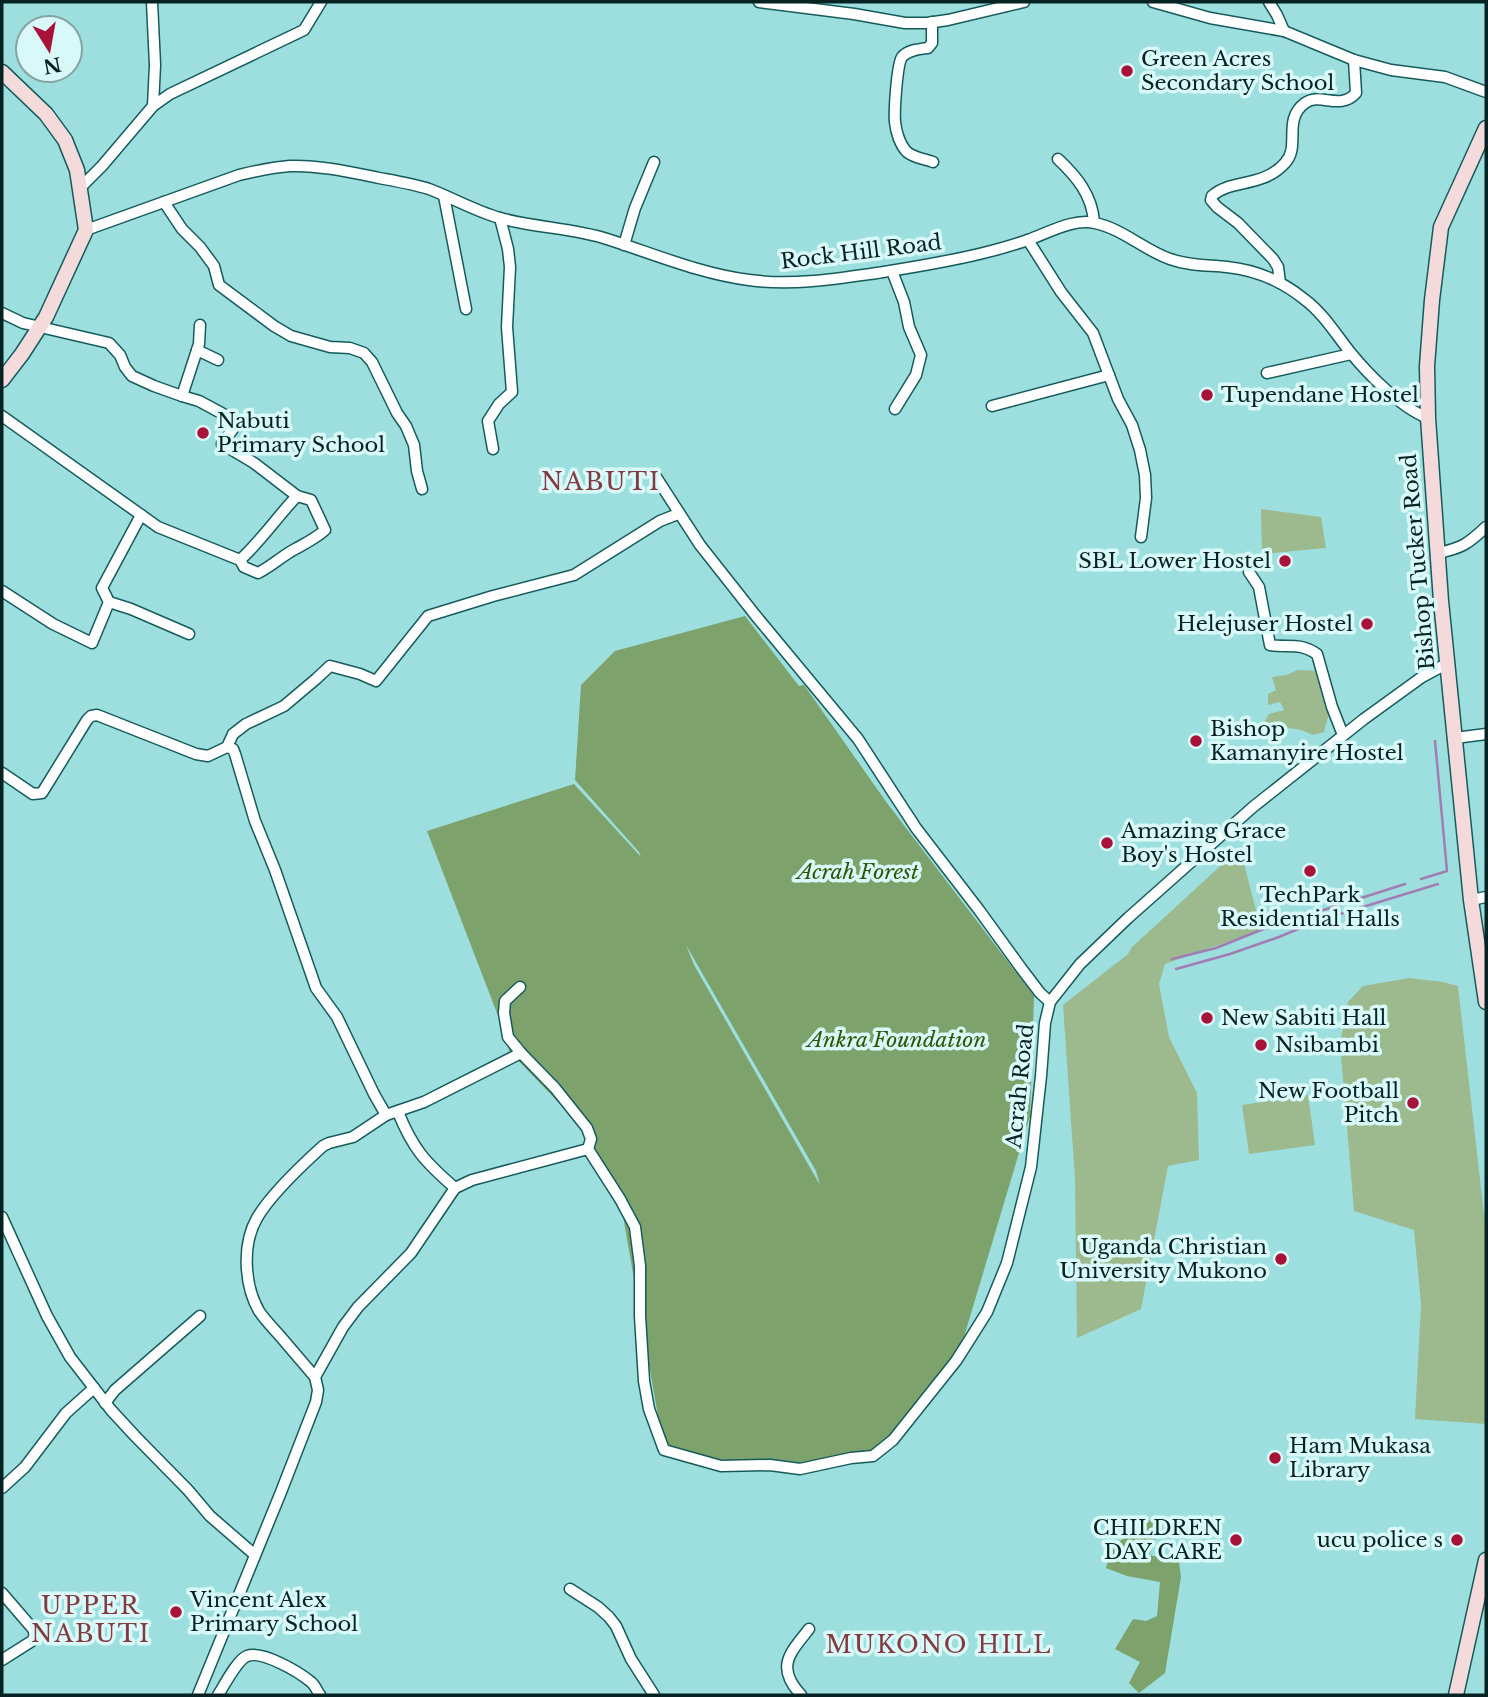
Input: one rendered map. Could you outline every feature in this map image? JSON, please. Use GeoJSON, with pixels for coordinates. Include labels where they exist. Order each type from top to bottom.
{"type":"FeatureCollection","features":[{"type":"Feature","properties":{"kind":"main road"},"geometry":{"type":"LineString","coordinates":[[2,72],[46,114],[65,140],[81,187],[86,230],[46,317],[2,380]]}},
{"type":"Feature","properties":{"kind":"main road","name":"Bishop Tucker Road"},"geometry":{"type":"LineString","coordinates":[[1486,128],[1441,227],[1427,366],[1427,418],[1455,738],[1471,900],[1486,994]]}},
{"type":"Feature","properties":{"kind":"main road"},"geometry":{"type":"LineString","coordinates":[[1456,1695],[1486,1560]]}},
{"type":"Feature","properties":{"kind":"street"},"geometry":{"type":"LineString","coordinates":[[152,2],[155,65],[153,106]]}},
{"type":"Feature","properties":{"kind":"street"},"geometry":{"type":"LineString","coordinates":[[81,187],[153,106],[170,94],[304,30],[321,2]]}},
{"type":"Feature","properties":{"kind":"street"},"geometry":{"type":"LineString","coordinates":[[759,2],[797,5],[905,23],[932,22],[1024,2]]}},
{"type":"Feature","properties":{"kind":"street"},"geometry":{"type":"LineString","coordinates":[[852,2],[854,14]]}},
{"type":"Feature","properties":{"kind":"street"},"geometry":{"type":"LineString","coordinates":[[1153,2],[1210,18],[1284,32],[1354,60],[1391,70],[1444,77],[1486,92]]}},
{"type":"Feature","properties":{"kind":"street"},"geometry":{"type":"LineString","coordinates":[[1269,2],[1284,32]]}},
{"type":"Feature","properties":{"kind":"street"},"geometry":{"type":"LineString","coordinates":[[932,22],[932,43],[928,48],[905,54],[898,66],[895,121],[906,151],[912,156],[933,162]]}},
{"type":"Feature","properties":{"kind":"street"},"geometry":{"type":"LineString","coordinates":[[1280,283],[1278,267],[1273,259],[1238,223],[1217,207],[1211,200],[1212,196],[1219,191],[1263,179],[1284,165],[1291,154],[1291,127],[1298,109],[1305,102],[1343,101],[1356,93],[1354,60]]}},
{"type":"Feature","properties":{"kind":"street"},"geometry":{"type":"LineString","coordinates":[[1058,159],[1086,193],[1093,207],[1094,222],[1171,260],[1252,271],[1280,283],[1304,298],[1319,312],[1351,354],[1401,403],[1427,418]]}},
{"type":"Feature","properties":{"kind":"street"},"geometry":{"type":"LineString","coordinates":[[624,245],[635,208],[654,162]]}},
{"type":"Feature","properties":{"kind":"street","name":"Rock Hill Road"},"geometry":{"type":"LineString","coordinates":[[86,230],[239,175],[289,166],[347,171],[428,189],[471,209],[500,218],[606,238],[723,276],[751,281],[813,281],[891,271],[992,251],[1078,222],[1094,222]]}},
{"type":"Feature","properties":{"kind":"street"},"geometry":{"type":"LineString","coordinates":[[444,196],[466,309]]}},
{"type":"Feature","properties":{"kind":"street"},"geometry":{"type":"LineString","coordinates":[[164,202],[182,229],[200,247],[214,267],[219,285],[291,336],[364,353],[372,362],[406,426],[414,445],[422,489]]}},
{"type":"Feature","properties":{"kind":"street"},"geometry":{"type":"LineString","coordinates":[[493,449],[488,421],[499,404],[512,392],[507,327],[510,267],[500,218]]}},
{"type":"Feature","properties":{"kind":"street"},"geometry":{"type":"LineString","coordinates":[[1028,240],[1061,292],[1093,334],[1118,399],[1132,425],[1145,475],[1146,498],[1141,537]]}},
{"type":"Feature","properties":{"kind":"street"},"geometry":{"type":"LineString","coordinates":[[891,271],[904,302],[909,327],[920,355],[916,374],[895,409]]}},
{"type":"Feature","properties":{"kind":"street"},"geometry":{"type":"LineString","coordinates":[[2,313],[23,323],[109,343],[120,355],[132,376],[199,401],[238,422],[222,444],[254,463],[297,496],[311,500],[326,530],[316,539],[258,573],[244,567],[240,560],[158,527],[2,416]]}},
{"type":"Feature","properties":{"kind":"street"},"geometry":{"type":"LineString","coordinates":[[182,396],[199,344],[200,326]]}},
{"type":"Feature","properties":{"kind":"street"},"geometry":{"type":"LineString","coordinates":[[197,350],[218,360]]}},
{"type":"Feature","properties":{"kind":"street"},"geometry":{"type":"LineString","coordinates":[[1267,373],[1351,354]]}},
{"type":"Feature","properties":{"kind":"street"},"geometry":{"type":"LineString","coordinates":[[992,406],[1109,375]]}},
{"type":"Feature","properties":{"kind":"street"},"geometry":{"type":"LineString","coordinates":[[656,477],[700,545],[858,739],[916,828],[1040,993],[1050,1002]]}},
{"type":"Feature","properties":{"kind":"street"},"geometry":{"type":"LineString","coordinates":[[240,560],[297,496]]}},
{"type":"Feature","properties":{"kind":"street"},"geometry":{"type":"LineString","coordinates":[[2,773],[33,794],[42,793],[86,720],[97,715],[196,754],[208,756],[227,747],[233,734],[246,724],[284,706],[330,666],[376,681],[428,616],[574,575],[660,521],[678,514]]}},
{"type":"Feature","properties":{"kind":"street"},"geometry":{"type":"LineString","coordinates":[[141,515],[102,588],[110,602],[189,634]]}},
{"type":"Feature","properties":{"kind":"street"},"geometry":{"type":"LineString","coordinates":[[1438,553],[1463,547],[1486,527]]}},
{"type":"Feature","properties":{"kind":"street"},"geometry":{"type":"LineString","coordinates":[[1249,572],[1258,587],[1270,645],[1300,646],[1317,654],[1343,735]]}},
{"type":"Feature","properties":{"kind":"street"},"geometry":{"type":"LineString","coordinates":[[2,591],[58,627],[92,643],[110,602]]}},
{"type":"Feature","properties":{"kind":"street","name":"Acrah Road"},"geometry":{"type":"LineString","coordinates":[[587,1149],[635,1227],[640,1266],[644,1381],[649,1409],[664,1450],[721,1466],[770,1465],[800,1469],[873,1456],[893,1440],[956,1361],[986,1312],[1007,1263],[1031,1167],[1045,1023],[1050,1002],[1080,964],[1253,807],[1343,735],[1422,677],[1448,663]]}},
{"type":"Feature","properties":{"kind":"street"},"geometry":{"type":"LineString","coordinates":[[1455,738],[1486,734]]}},
{"type":"Feature","properties":{"kind":"street"},"geometry":{"type":"LineString","coordinates":[[227,747],[233,749],[235,754],[254,821],[275,870],[316,988],[337,1017],[373,1094],[392,1113],[428,1164],[455,1188]]}},
{"type":"Feature","properties":{"kind":"street"},"geometry":{"type":"LineString","coordinates":[[1471,900],[1486,897]]}},
{"type":"Feature","properties":{"kind":"street"},"geometry":{"type":"LineString","coordinates":[[315,1377],[343,1327],[358,1307],[411,1253],[455,1188],[472,1180],[587,1149],[591,1139],[587,1128],[508,1037],[505,1001],[520,987]]}},
{"type":"Feature","properties":{"kind":"street"},"geometry":{"type":"LineString","coordinates":[[198,1695],[281,1492],[316,1402],[318,1390],[315,1377],[256,1306],[246,1269],[257,1217],[273,1196],[323,1146],[353,1137],[392,1113],[424,1102],[521,1053]]}},
{"type":"Feature","properties":{"kind":"street"},"geometry":{"type":"LineString","coordinates":[[2,1217],[56,1333],[70,1357],[135,1436],[210,1516],[255,1555]]}},
{"type":"Feature","properties":{"kind":"street"},"geometry":{"type":"LineString","coordinates":[[105,1402],[115,1390],[200,1316]]}},
{"type":"Feature","properties":{"kind":"street"},"geometry":{"type":"LineString","coordinates":[[2,1488],[25,1468],[66,1412],[94,1388]]}},
{"type":"Feature","properties":{"kind":"street"},"geometry":{"type":"LineString","coordinates":[[570,1589],[609,1617],[654,1695]]}},
{"type":"Feature","properties":{"kind":"street"},"geometry":{"type":"LineString","coordinates":[[2,1593],[35,1633],[32,1641],[2,1660]]}},
{"type":"Feature","properties":{"kind":"street"},"geometry":{"type":"LineString","coordinates":[[801,1695],[791,1680],[787,1662],[789,1654],[809,1629]]}},
{"type":"Feature","properties":{"kind":"street"},"geometry":{"type":"LineString","coordinates":[[218,1695],[240,1661],[247,1656],[258,1655],[285,1665],[312,1683],[320,1695]]}},
{"type":"Feature","properties":{"kind":"green space"},"geometry":{"type":"Polygon","coordinates":[[[1261,509],[1321,517],[1326,548],[1262,554],[1261,509]]]}},
{"type":"Feature","properties":{"kind":"green space"},"geometry":{"type":"Polygon","coordinates":[[[745,616],[799,686],[804,685],[887,803],[1034,996],[1030,1116],[955,1367],[873,1456],[800,1469],[720,1467],[664,1450],[620,1199],[587,1132],[509,1051],[505,1034],[427,831],[574,784],[641,857],[575,780],[581,685],[615,651],[745,616]],[[686,945],[694,965],[820,1185],[816,1171],[686,945]]]}},
{"type":"Feature","properties":{"kind":"green space"},"geometry":{"type":"Polygon","coordinates":[[[1298,670],[1320,671],[1329,713],[1324,732],[1313,735],[1301,730],[1263,724],[1269,714],[1284,710],[1280,702],[1268,705],[1268,694],[1276,690],[1272,677],[1298,670]]]}},
{"type":"Feature","properties":{"kind":"green space"},"geometry":{"type":"Polygon","coordinates":[[[1240,848],[1261,930],[1165,964],[1159,984],[1169,1037],[1197,1093],[1199,1160],[1168,1166],[1141,1309],[1077,1338],[1075,1179],[1063,1005],[1128,954],[1132,947],[1240,848]]]}},
{"type":"Feature","properties":{"kind":"green space"},"geometry":{"type":"Polygon","coordinates":[[[1409,978],[1458,986],[1486,1232],[1486,1424],[1415,1419],[1421,1304],[1414,1230],[1354,1211],[1340,1044],[1348,1002],[1363,986],[1409,978]]]}},
{"type":"Feature","properties":{"kind":"green space"},"geometry":{"type":"Polygon","coordinates":[[[1308,1095],[1315,1145],[1249,1154],[1242,1105],[1308,1095]]]}},
{"type":"Feature","properties":{"kind":"green space"},"geometry":{"type":"Polygon","coordinates":[[[1145,1518],[1160,1526],[1149,1555],[1179,1562],[1181,1577],[1165,1673],[1139,1693],[1129,1683],[1140,1662],[1115,1649],[1133,1619],[1146,1621],[1157,1616],[1160,1582],[1127,1576],[1106,1568],[1116,1545],[1138,1532],[1145,1518]]]}},
{"type":"Feature","properties":{"kind":"waterway"},"geometry":{"type":"LineString","coordinates":[[1421,879],[1447,871],[1435,741]]}},
{"type":"Feature","properties":{"kind":"waterway"},"geometry":{"type":"LineString","coordinates":[[1172,959],[1216,948],[1261,930],[1405,884]]}},
{"type":"Feature","properties":{"kind":"waterway"},"geometry":{"type":"LineString","coordinates":[[1176,969],[1230,954],[1317,921],[1438,884]]}},
{"type":"Feature","properties":{"kind":"place","name":"Green Acres Secondary School"},"geometry":{"type":"Point","coordinates":[1127,71]}},
{"type":"Feature","properties":{"kind":"place","name":"Tupendane Hostel"},"geometry":{"type":"Point","coordinates":[1207,395]}},
{"type":"Feature","properties":{"kind":"place","name":"Nabuti Primary School"},"geometry":{"type":"Point","coordinates":[203,433]}},
{"type":"Feature","properties":{"kind":"place","name":"SBL Lower Hostel"},"geometry":{"type":"Point","coordinates":[1285,561]}},
{"type":"Feature","properties":{"kind":"place","name":"Helejuser Hostel"},"geometry":{"type":"Point","coordinates":[1367,624]}},
{"type":"Feature","properties":{"kind":"place","name":"Bishop Kamanyire Hostel"},"geometry":{"type":"Point","coordinates":[1196,741]}},
{"type":"Feature","properties":{"kind":"place","name":"Amazing Grace Boy's Hostel"},"geometry":{"type":"Point","coordinates":[1107,843]}},
{"type":"Feature","properties":{"kind":"place","name":"TechPark Residential Halls"},"geometry":{"type":"Point","coordinates":[1310,871]}},
{"type":"Feature","properties":{"kind":"place","name":"New Sabiti Hall"},"geometry":{"type":"Point","coordinates":[1207,1018]}},
{"type":"Feature","properties":{"kind":"place","name":"Nsibambi"},"geometry":{"type":"Point","coordinates":[1261,1045]}},
{"type":"Feature","properties":{"kind":"place","name":"New Football Pitch"},"geometry":{"type":"Point","coordinates":[1413,1103]}},
{"type":"Feature","properties":{"kind":"place","name":"Uganda Christian University Mukono"},"geometry":{"type":"Point","coordinates":[1281,1259]}},
{"type":"Feature","properties":{"kind":"place","name":"Ham Mukasa Library"},"geometry":{"type":"Point","coordinates":[1275,1458]}},
{"type":"Feature","properties":{"kind":"place","name":"CHILDREN DAY CARE"},"geometry":{"type":"Point","coordinates":[1236,1540]}},
{"type":"Feature","properties":{"kind":"place","name":"ucu police s"},"geometry":{"type":"Point","coordinates":[1457,1540]}},
{"type":"Feature","properties":{"kind":"place","name":"Vincent Alex Primary School"},"geometry":{"type":"Point","coordinates":[176,1612]}},
{"type":"Feature","properties":{"kind":"district","name":"NABUTI"},"geometry":{"type":"Point","coordinates":[601,481]}},
{"type":"Feature","properties":{"kind":"district","name":"UPPER NABUTI"},"geometry":{"type":"Point","coordinates":[91,1619]}},
{"type":"Feature","properties":{"kind":"district","name":"MUKONO HILL"},"geometry":{"type":"Point","coordinates":[939,1644]}},
{"type":"Feature","properties":{"kind":"park label","name":"Acrah Forest"},"geometry":{"type":"Point","coordinates":[858,872]}},
{"type":"Feature","properties":{"kind":"park label","name":"Ankra Foundation"},"geometry":{"type":"Point","coordinates":[897,1040]}}]}
